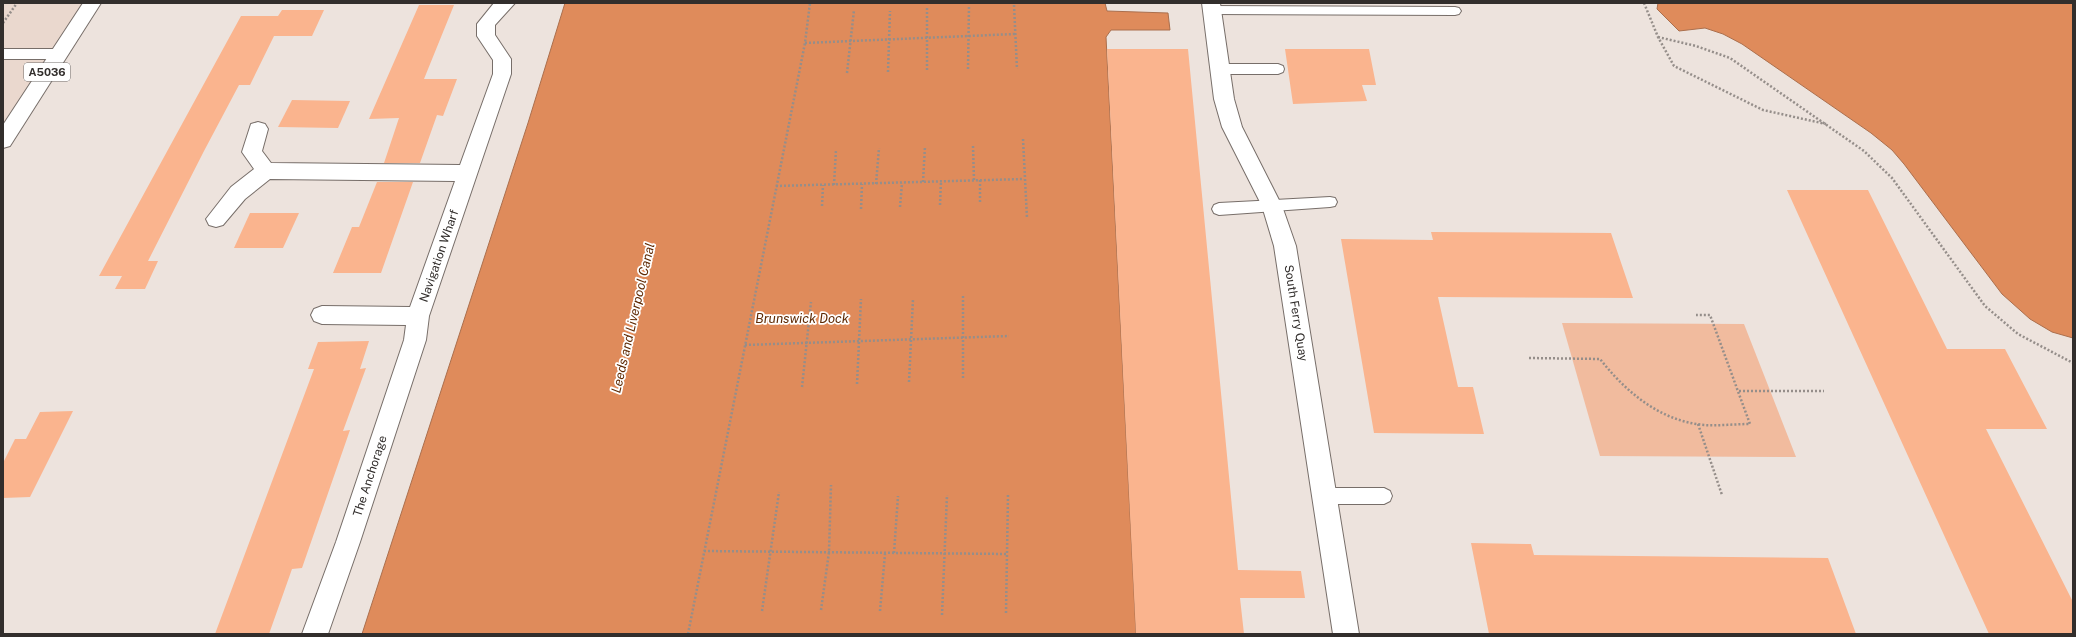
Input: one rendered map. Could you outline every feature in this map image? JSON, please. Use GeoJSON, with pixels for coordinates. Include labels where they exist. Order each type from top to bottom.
{"type":"FeatureCollection","features":[{"type":"Feature","properties":{"kind":"street","name":"A5036"},"geometry":{"type":"LineString","coordinates":[[3,141],[92,3]]}},
{"type":"Feature","properties":{"kind":"street","name":"Navigation Wharf"},"geometry":{"type":"LineString","coordinates":[[322,315],[418,316],[502,74],[502,59],[486,36],[486,24],[495,12],[506,3]]}},
{"type":"Feature","properties":{"kind":"street","name":"South Ferry Quay"},"geometry":{"type":"LineString","coordinates":[[1212,7],[1224,99],[1232,127],[1272,206],[1285,246],[1292,282],[1346,634]]}},
{"type":"Feature","properties":{"kind":"street"},"geometry":{"type":"LineString","coordinates":[[258,129],[252,152],[266,171]]}},
{"type":"Feature","properties":{"kind":"street"},"geometry":{"type":"LineString","coordinates":[[216,218],[238,193],[266,171],[468,174]]}},
{"type":"Feature","properties":{"kind":"street","name":"The Anchorage"},"geometry":{"type":"LineString","coordinates":[[315,634],[348,542],[412,347],[418,316]]}},
{"type":"Feature","properties":{"kind":"lane"},"geometry":{"type":"LineString","coordinates":[[1212,7],[1305,6],[1455,11]]}},
{"type":"Feature","properties":{"kind":"lane"},"geometry":{"type":"LineString","coordinates":[[3,54],[58,54]]}},
{"type":"Feature","properties":{"kind":"lane"},"geometry":{"type":"LineString","coordinates":[[1220,69],[1278,69]]}},
{"type":"Feature","properties":{"kind":"lane"},"geometry":{"type":"LineString","coordinates":[[1219,209],[1330,202]]}},
{"type":"Feature","properties":{"kind":"lane"},"geometry":{"type":"LineString","coordinates":[[1324,496],[1384,496]]}},
{"type":"Feature","properties":{"kind":"path"},"geometry":{"type":"LineString","coordinates":[[3,23],[17,3]]}},
{"type":"Feature","properties":{"kind":"path"},"geometry":{"type":"LineString","coordinates":[[688,634],[805,43],[810,3]]}},
{"type":"Feature","properties":{"kind":"path"},"geometry":{"type":"LineString","coordinates":[[1644,3],[1658,37],[1674,66],[1763,110],[1828,125]]}},
{"type":"Feature","properties":{"kind":"path"},"geometry":{"type":"LineString","coordinates":[[1014,5],[1017,69]]}},
{"type":"Feature","properties":{"kind":"path"},"geometry":{"type":"LineString","coordinates":[[968,69],[969,6]]}},
{"type":"Feature","properties":{"kind":"path"},"geometry":{"type":"LineString","coordinates":[[927,8],[927,71]]}},
{"type":"Feature","properties":{"kind":"path"},"geometry":{"type":"LineString","coordinates":[[848,73],[854,10]]}},
{"type":"Feature","properties":{"kind":"path"},"geometry":{"type":"LineString","coordinates":[[888,72],[890,11]]}},
{"type":"Feature","properties":{"kind":"path"},"geometry":{"type":"LineString","coordinates":[[805,43],[1015,34]]}},
{"type":"Feature","properties":{"kind":"path"},"geometry":{"type":"LineString","coordinates":[[1658,37],[1696,46],[1730,58],[1864,151],[1892,178],[1985,306],[2018,334],[2073,363]]}},
{"type":"Feature","properties":{"kind":"path"},"geometry":{"type":"LineString","coordinates":[[1023,139],[1027,218]]}},
{"type":"Feature","properties":{"kind":"path"},"geometry":{"type":"LineString","coordinates":[[923,182],[925,146]]}},
{"type":"Feature","properties":{"kind":"path"},"geometry":{"type":"LineString","coordinates":[[973,146],[974,180]]}},
{"type":"Feature","properties":{"kind":"path"},"geometry":{"type":"LineString","coordinates":[[876,184],[879,148]]}},
{"type":"Feature","properties":{"kind":"path"},"geometry":{"type":"LineString","coordinates":[[834,185],[836,150]]}},
{"type":"Feature","properties":{"kind":"path"},"geometry":{"type":"LineString","coordinates":[[776,186],[1024,179]]}},
{"type":"Feature","properties":{"kind":"path"},"geometry":{"type":"LineString","coordinates":[[980,180],[980,204]]}},
{"type":"Feature","properties":{"kind":"path"},"geometry":{"type":"LineString","coordinates":[[940,205],[941,181]]}},
{"type":"Feature","properties":{"kind":"path"},"geometry":{"type":"LineString","coordinates":[[900,207],[902,183]]}},
{"type":"Feature","properties":{"kind":"path"},"geometry":{"type":"LineString","coordinates":[[861,208],[862,184]]}},
{"type":"Feature","properties":{"kind":"path"},"geometry":{"type":"LineString","coordinates":[[822,206],[823,185]]}},
{"type":"Feature","properties":{"kind":"path"},"geometry":{"type":"LineString","coordinates":[[963,296],[963,380]]}},
{"type":"Feature","properties":{"kind":"path"},"geometry":{"type":"LineString","coordinates":[[857,384],[861,299]]}},
{"type":"Feature","properties":{"kind":"path"},"geometry":{"type":"LineString","coordinates":[[909,382],[913,299]]}},
{"type":"Feature","properties":{"kind":"path"},"geometry":{"type":"LineString","coordinates":[[802,387],[811,302]]}},
{"type":"Feature","properties":{"kind":"path"},"geometry":{"type":"LineString","coordinates":[[1529,358],[1600,359],[1616,380],[1640,401],[1669,415],[1698,424],[1750,424],[1710,315],[1696,315]]}},
{"type":"Feature","properties":{"kind":"path"},"geometry":{"type":"LineString","coordinates":[[745,345],[1008,336]]}},
{"type":"Feature","properties":{"kind":"path"},"geometry":{"type":"LineString","coordinates":[[1739,391],[1824,391]]}},
{"type":"Feature","properties":{"kind":"path"},"geometry":{"type":"LineString","coordinates":[[1698,424],[1722,495]]}},
{"type":"Feature","properties":{"kind":"path"},"geometry":{"type":"LineString","coordinates":[[821,610],[829,552],[831,485]]}},
{"type":"Feature","properties":{"kind":"path"},"geometry":{"type":"LineString","coordinates":[[762,611],[772,551],[779,492]]}},
{"type":"Feature","properties":{"kind":"path"},"geometry":{"type":"LineString","coordinates":[[942,615],[947,495]]}},
{"type":"Feature","properties":{"kind":"path"},"geometry":{"type":"LineString","coordinates":[[1006,613],[1008,495]]}},
{"type":"Feature","properties":{"kind":"path"},"geometry":{"type":"LineString","coordinates":[[894,553],[898,496]]}},
{"type":"Feature","properties":{"kind":"path"},"geometry":{"type":"LineString","coordinates":[[704,551],[885,554],[1006,554]]}},
{"type":"Feature","properties":{"kind":"path"},"geometry":{"type":"LineString","coordinates":[[880,611],[885,554]]}},
{"type":"Feature","properties":{"kind":"shaded area"},"geometry":{"type":"Polygon","coordinates":[[[3,3],[92,3],[3,141],[3,3]]]}},
{"type":"Feature","properties":{"kind":"shaded area"},"geometry":{"type":"Polygon","coordinates":[[[1562,323],[1744,324],[1796,457],[1600,456],[1562,323]]]}},
{"type":"Feature","properties":{"kind":"water","name":"Brunswick Dock"},"geometry":{"type":"Polygon","coordinates":[[[565,3],[1105,3],[1107,11],[1168,13],[1170,30],[1111,30],[1106,37],[1136,634],[362,634],[528,123],[565,3]]]}},
{"type":"Feature","properties":{"kind":"water"},"geometry":{"type":"Polygon","coordinates":[[[1658,3],[2073,3],[2073,338],[2052,332],[2030,319],[2002,294],[1904,164],[1892,150],[1871,133],[1742,44],[1723,34],[1705,28],[1679,31],[1657,9],[1658,3]]]}},
{"type":"Feature","properties":{"kind":"building"},"geometry":{"type":"Polygon","coordinates":[[[419,5],[454,5],[424,79],[457,79],[443,116],[437,115],[420,163],[384,163],[399,118],[369,119],[419,5]]]}},
{"type":"Feature","properties":{"kind":"building"},"geometry":{"type":"Polygon","coordinates":[[[282,10],[324,10],[312,36],[274,36],[250,85],[239,85],[204,151],[148,261],[158,261],[145,289],[115,289],[122,276],[99,276],[241,16],[278,16],[282,10]]]}},
{"type":"Feature","properties":{"kind":"building"},"geometry":{"type":"Polygon","coordinates":[[[1107,49],[1188,49],[1238,570],[1301,571],[1305,598],[1240,598],[1244,634],[1136,634],[1107,49]]]}},
{"type":"Feature","properties":{"kind":"building"},"geometry":{"type":"Polygon","coordinates":[[[1285,49],[1369,49],[1376,85],[1362,85],[1367,101],[1293,104],[1285,49]]]}},
{"type":"Feature","properties":{"kind":"building"},"geometry":{"type":"Polygon","coordinates":[[[292,100],[350,101],[338,128],[278,127],[292,100]]]}},
{"type":"Feature","properties":{"kind":"building"},"geometry":{"type":"Polygon","coordinates":[[[377,182],[413,182],[381,273],[333,273],[352,227],[359,227],[377,182]]]}},
{"type":"Feature","properties":{"kind":"building"},"geometry":{"type":"Polygon","coordinates":[[[1787,190],[1868,190],[1947,349],[2005,349],[2047,429],[1986,429],[2073,602],[2073,634],[1989,634],[1787,190]]]}},
{"type":"Feature","properties":{"kind":"building"},"geometry":{"type":"Polygon","coordinates":[[[250,213],[299,213],[283,248],[234,248],[250,213]]]}},
{"type":"Feature","properties":{"kind":"building"},"geometry":{"type":"Polygon","coordinates":[[[1431,232],[1611,233],[1633,298],[1438,297],[1458,387],[1473,387],[1484,434],[1374,433],[1341,239],[1433,240],[1431,232]]]}},
{"type":"Feature","properties":{"kind":"building"},"geometry":{"type":"Polygon","coordinates":[[[369,341],[360,369],[366,368],[343,431],[350,430],[302,568],[292,569],[269,634],[215,634],[314,369],[308,369],[318,342],[369,341]]]}},
{"type":"Feature","properties":{"kind":"building"},"geometry":{"type":"Polygon","coordinates":[[[73,411],[30,497],[3,498],[3,463],[15,439],[26,439],[40,412],[73,411]]]}},
{"type":"Feature","properties":{"kind":"building"},"geometry":{"type":"Polygon","coordinates":[[[1471,543],[1531,544],[1534,555],[1828,558],[1856,634],[1489,634],[1471,543]]]}},
{"type":"Feature","properties":{"kind":"water label","name":"Leeds and Liverpool Canal"},"geometry":{"type":"Point","coordinates":[633,318]}}]}
